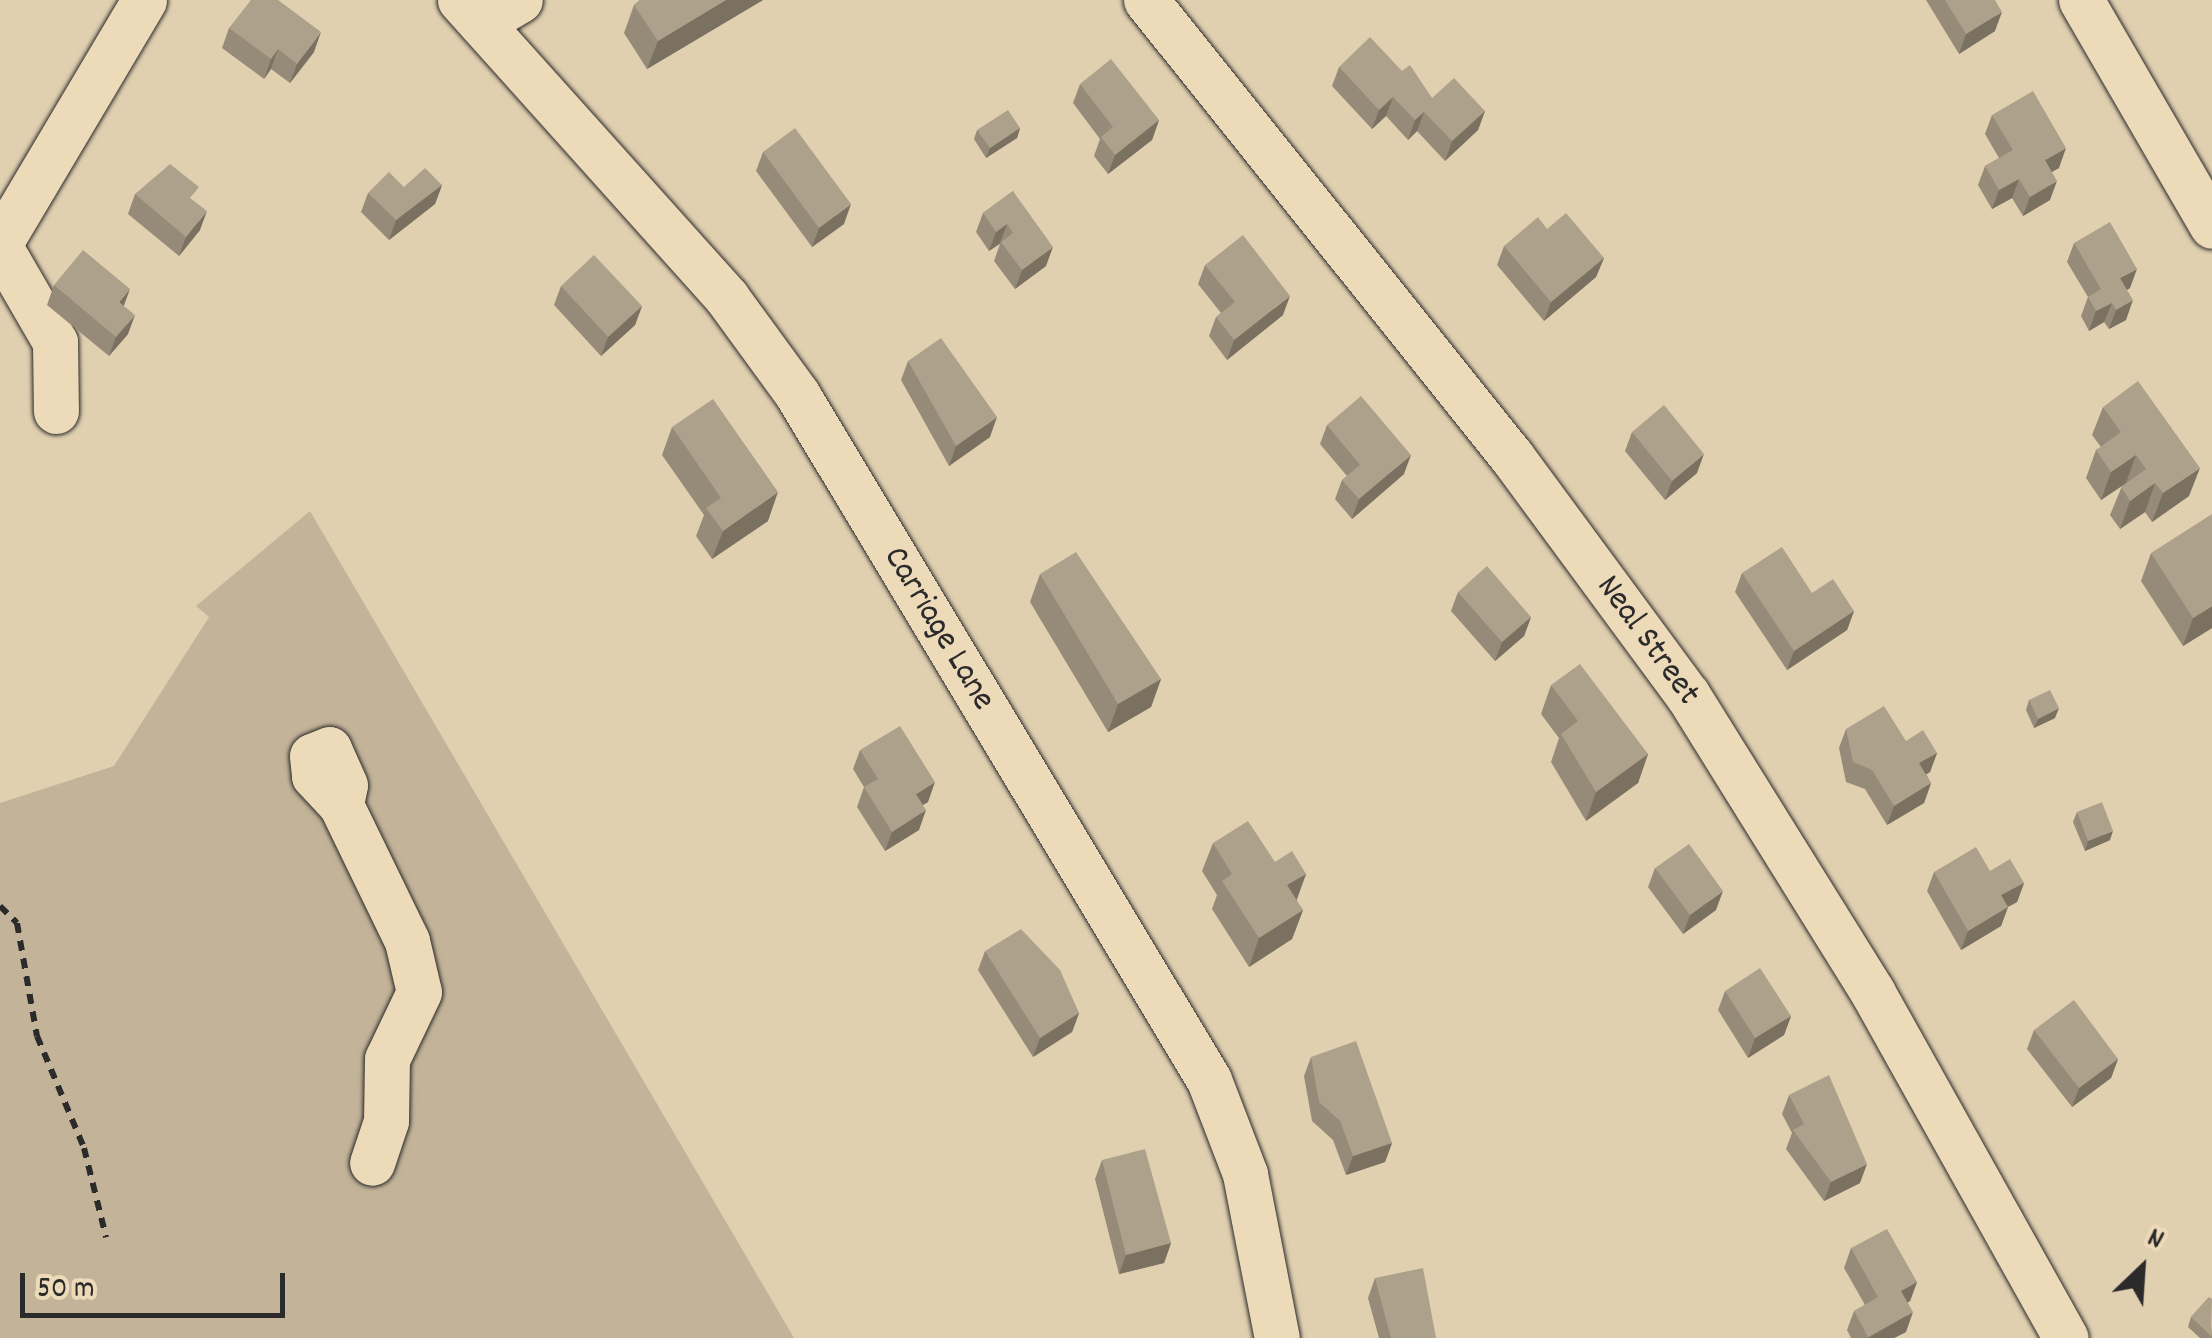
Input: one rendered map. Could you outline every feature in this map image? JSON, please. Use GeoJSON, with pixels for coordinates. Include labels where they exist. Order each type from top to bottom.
{"type":"FeatureCollection","features":[{"type":"Feature","properties":{"kind":"street"},"geometry":{"type":"LineString","coordinates":[[56,411],[55,342],[0,245],[144,0]]}},
{"type":"Feature","properties":{"kind":"street"},"geometry":{"type":"LineString","coordinates":[[471,12],[520,0]]}},
{"type":"Feature","properties":{"kind":"street","name":"Neal Street"},"geometry":{"type":"LineString","coordinates":[[1146,0],[1512,457],[1687,694],[1873,994],[2066,1338]]}},
{"type":"Feature","properties":{"kind":"street"},"geometry":{"type":"LineString","coordinates":[[2080,0],[2212,226]]}},
{"type":"Feature","properties":{"kind":"street","name":"Carriage Lane"},"geometry":{"type":"LineString","coordinates":[[471,12],[727,298],[807,412],[1209,1080],[1244,1174],[1277,1338]]}},
{"type":"Feature","properties":{"kind":"street"},"geometry":{"type":"LineString","coordinates":[[341,805],[407,941],[418,992],[387,1059],[386,1121],[372,1162]]}},
{"type":"Feature","properties":{"kind":"path"},"geometry":{"type":"LineString","coordinates":[[0,906],[17,923],[37,1036],[84,1148],[106,1237]]}},
{"type":"Feature","properties":{"kind":"shaded area"},"geometry":{"type":"Polygon","coordinates":[[[310,511],[794,1338],[0,1338],[0,803],[114,766],[209,617],[196,606],[310,511]]]}},
{"type":"Feature","properties":{"kind":"building"},"geometry":{"type":"Polygon","coordinates":[[[251,0],[278,0],[321,32],[297,64],[278,49],[271,59],[229,28],[251,0]]]}},
{"type":"Feature","properties":{"kind":"building"},"geometry":{"type":"Polygon","coordinates":[[[640,0],[726,0],[658,41],[634,5],[640,0]]]}},
{"type":"Feature","properties":{"kind":"building"},"geometry":{"type":"Polygon","coordinates":[[[1945,0],[1995,0],[2002,12],[1966,34],[1945,0]]]}},
{"type":"Feature","properties":{"kind":"building"},"geometry":{"type":"Polygon","coordinates":[[[1370,37],[1402,71],[1410,65],[1432,98],[1454,78],[1485,111],[1452,141],[1424,112],[1415,120],[1393,97],[1379,110],[1339,67],[1370,37]]]}},
{"type":"Feature","properties":{"kind":"building"},"geometry":{"type":"Polygon","coordinates":[[[1111,59],[1159,120],[1115,155],[1101,137],[1113,127],[1080,84],[1111,59]]]}},
{"type":"Feature","properties":{"kind":"building"},"geometry":{"type":"Polygon","coordinates":[[[2033,91],[2066,148],[2045,160],[2057,181],[2030,197],[2019,179],[1999,190],[1985,166],[2013,150],[1992,115],[2033,91]]]}},
{"type":"Feature","properties":{"kind":"building"},"geometry":{"type":"Polygon","coordinates":[[[1008,110],[1020,128],[990,148],[977,130],[1008,110]]]}},
{"type":"Feature","properties":{"kind":"building"},"geometry":{"type":"Polygon","coordinates":[[[795,128],[851,204],[819,228],[763,152],[795,128]]]}},
{"type":"Feature","properties":{"kind":"building"},"geometry":{"type":"Polygon","coordinates":[[[170,164],[199,187],[190,198],[207,211],[186,237],[135,194],[170,164]]]}},
{"type":"Feature","properties":{"kind":"building"},"geometry":{"type":"Polygon","coordinates":[[[425,168],[442,185],[396,220],[368,193],[389,172],[404,187],[425,168]]]}},
{"type":"Feature","properties":{"kind":"building"},"geometry":{"type":"Polygon","coordinates":[[[1013,191],[1053,247],[1022,270],[1001,242],[1013,233],[1007,224],[996,232],[983,213],[1013,191]]]}},
{"type":"Feature","properties":{"kind":"building"},"geometry":{"type":"Polygon","coordinates":[[[1566,213],[1604,258],[1551,302],[1504,246],[1538,217],[1547,229],[1566,213]]]}},
{"type":"Feature","properties":{"kind":"building"},"geometry":{"type":"Polygon","coordinates":[[[2110,222],[2137,269],[2120,278],[2133,300],[2116,310],[2112,303],[2096,311],[2088,297],[2101,289],[2074,243],[2110,222]]]}},
{"type":"Feature","properties":{"kind":"building"},"geometry":{"type":"Polygon","coordinates":[[[1243,235],[1290,296],[1234,340],[1216,317],[1235,302],[1205,265],[1243,235]]]}},
{"type":"Feature","properties":{"kind":"building"},"geometry":{"type":"Polygon","coordinates":[[[83,250],[130,289],[119,302],[135,315],[116,337],[54,285],[83,250]]]}},
{"type":"Feature","properties":{"kind":"building"},"geometry":{"type":"Polygon","coordinates":[[[594,255],[642,306],[608,337],[561,286],[594,255]]]}},
{"type":"Feature","properties":{"kind":"building"},"geometry":{"type":"Polygon","coordinates":[[[941,338],[997,417],[956,446],[908,361],[941,338]]]}},
{"type":"Feature","properties":{"kind":"building"},"geometry":{"type":"Polygon","coordinates":[[[2138,381],[2200,468],[2163,493],[2155,483],[2130,501],[2121,487],[2146,469],[2136,455],[2111,472],[2096,450],[2121,432],[2103,407],[2138,381]]]}},
{"type":"Feature","properties":{"kind":"building"},"geometry":{"type":"Polygon","coordinates":[[[1361,396],[1411,455],[1359,499],[1342,480],[1360,465],[1327,425],[1361,396]]]}},
{"type":"Feature","properties":{"kind":"building"},"geometry":{"type":"Polygon","coordinates":[[[713,399],[778,492],[723,531],[706,508],[721,498],[672,427],[713,399]]]}},
{"type":"Feature","properties":{"kind":"building"},"geometry":{"type":"Polygon","coordinates":[[[1664,405],[1704,454],[1672,481],[1632,432],[1664,405]]]}},
{"type":"Feature","properties":{"kind":"building"},"geometry":{"type":"Polygon","coordinates":[[[2212,514],[2212,606],[2193,618],[2151,553],[2212,514]]]}},
{"type":"Feature","properties":{"kind":"building"},"geometry":{"type":"Polygon","coordinates":[[[1782,547],[1812,593],[1833,579],[1854,611],[1794,651],[1742,573],[1782,547]]]}},
{"type":"Feature","properties":{"kind":"building"},"geometry":{"type":"Polygon","coordinates":[[[1076,552],[1161,679],[1118,704],[1040,574],[1076,552]]]}},
{"type":"Feature","properties":{"kind":"building"},"geometry":{"type":"Polygon","coordinates":[[[1487,566],[1531,617],[1502,642],[1458,592],[1487,566]]]}},
{"type":"Feature","properties":{"kind":"building"},"geometry":{"type":"Polygon","coordinates":[[[1580,664],[1648,754],[1596,792],[1561,734],[1578,721],[1551,685],[1580,664]]]}},
{"type":"Feature","properties":{"kind":"building"},"geometry":{"type":"Polygon","coordinates":[[[2050,690],[2059,708],[2038,719],[2029,700],[2050,690]]]}},
{"type":"Feature","properties":{"kind":"building"},"geometry":{"type":"Polygon","coordinates":[[[1884,706],[1906,741],[1923,730],[1937,753],[1919,763],[1931,783],[1894,806],[1872,770],[1853,762],[1846,729],[1884,706]]]}},
{"type":"Feature","properties":{"kind":"building"},"geometry":{"type":"Polygon","coordinates":[[[900,726],[935,782],[916,794],[926,810],[892,832],[864,787],[878,779],[860,750],[900,726]]]}},
{"type":"Feature","properties":{"kind":"building"},"geometry":{"type":"Polygon","coordinates":[[[2102,802],[2113,831],[2088,841],[2077,812],[2102,802]]]}},
{"type":"Feature","properties":{"kind":"building"},"geometry":{"type":"Polygon","coordinates":[[[1248,821],[1275,862],[1292,851],[1306,874],[1287,885],[1303,910],[1259,938],[1222,881],[1232,874],[1213,843],[1248,821]]]}},
{"type":"Feature","properties":{"kind":"building"},"geometry":{"type":"Polygon","coordinates":[[[1689,844],[1723,891],[1690,915],[1655,868],[1689,844]]]}},
{"type":"Feature","properties":{"kind":"building"},"geometry":{"type":"Polygon","coordinates":[[[1976,847],[1990,871],[2010,859],[2024,883],[2001,895],[2008,907],[1968,931],[1934,872],[1976,847]]]}},
{"type":"Feature","properties":{"kind":"building"},"geometry":{"type":"Polygon","coordinates":[[[1021,929],[1060,970],[1079,1013],[1040,1038],[985,951],[1021,929]]]}},
{"type":"Feature","properties":{"kind":"building"},"geometry":{"type":"Polygon","coordinates":[[[1760,968],[1791,1016],[1755,1038],[1725,991],[1760,968]]]}},
{"type":"Feature","properties":{"kind":"building"},"geometry":{"type":"Polygon","coordinates":[[[2074,1000],[2118,1059],[2079,1088],[2034,1030],[2074,1000]]]}},
{"type":"Feature","properties":{"kind":"building"},"geometry":{"type":"Polygon","coordinates":[[[1356,1041],[1392,1143],[1353,1156],[1340,1121],[1319,1102],[1311,1057],[1356,1041]]]}},
{"type":"Feature","properties":{"kind":"building"},"geometry":{"type":"Polygon","coordinates":[[[1829,1075],[1867,1164],[1831,1182],[1793,1130],[1804,1124],[1789,1095],[1829,1075]]]}},
{"type":"Feature","properties":{"kind":"building"},"geometry":{"type":"Polygon","coordinates":[[[1145,1149],[1171,1243],[1126,1255],[1102,1160],[1145,1149]]]}},
{"type":"Feature","properties":{"kind":"building"},"geometry":{"type":"Polygon","coordinates":[[[1887,1229],[1917,1282],[1901,1291],[1913,1312],[1868,1337],[1854,1311],[1878,1297],[1851,1248],[1887,1229]]]}},
{"type":"Feature","properties":{"kind":"building"},"geometry":{"type":"Polygon","coordinates":[[[1423,1268],[1436,1338],[1391,1338],[1375,1278],[1423,1268]]]}},
{"type":"Feature","properties":{"kind":"building"},"geometry":{"type":"Polygon","coordinates":[[[2209,1297],[2212,1299],[2211,1336],[2191,1317],[2209,1297]]]}}]}
